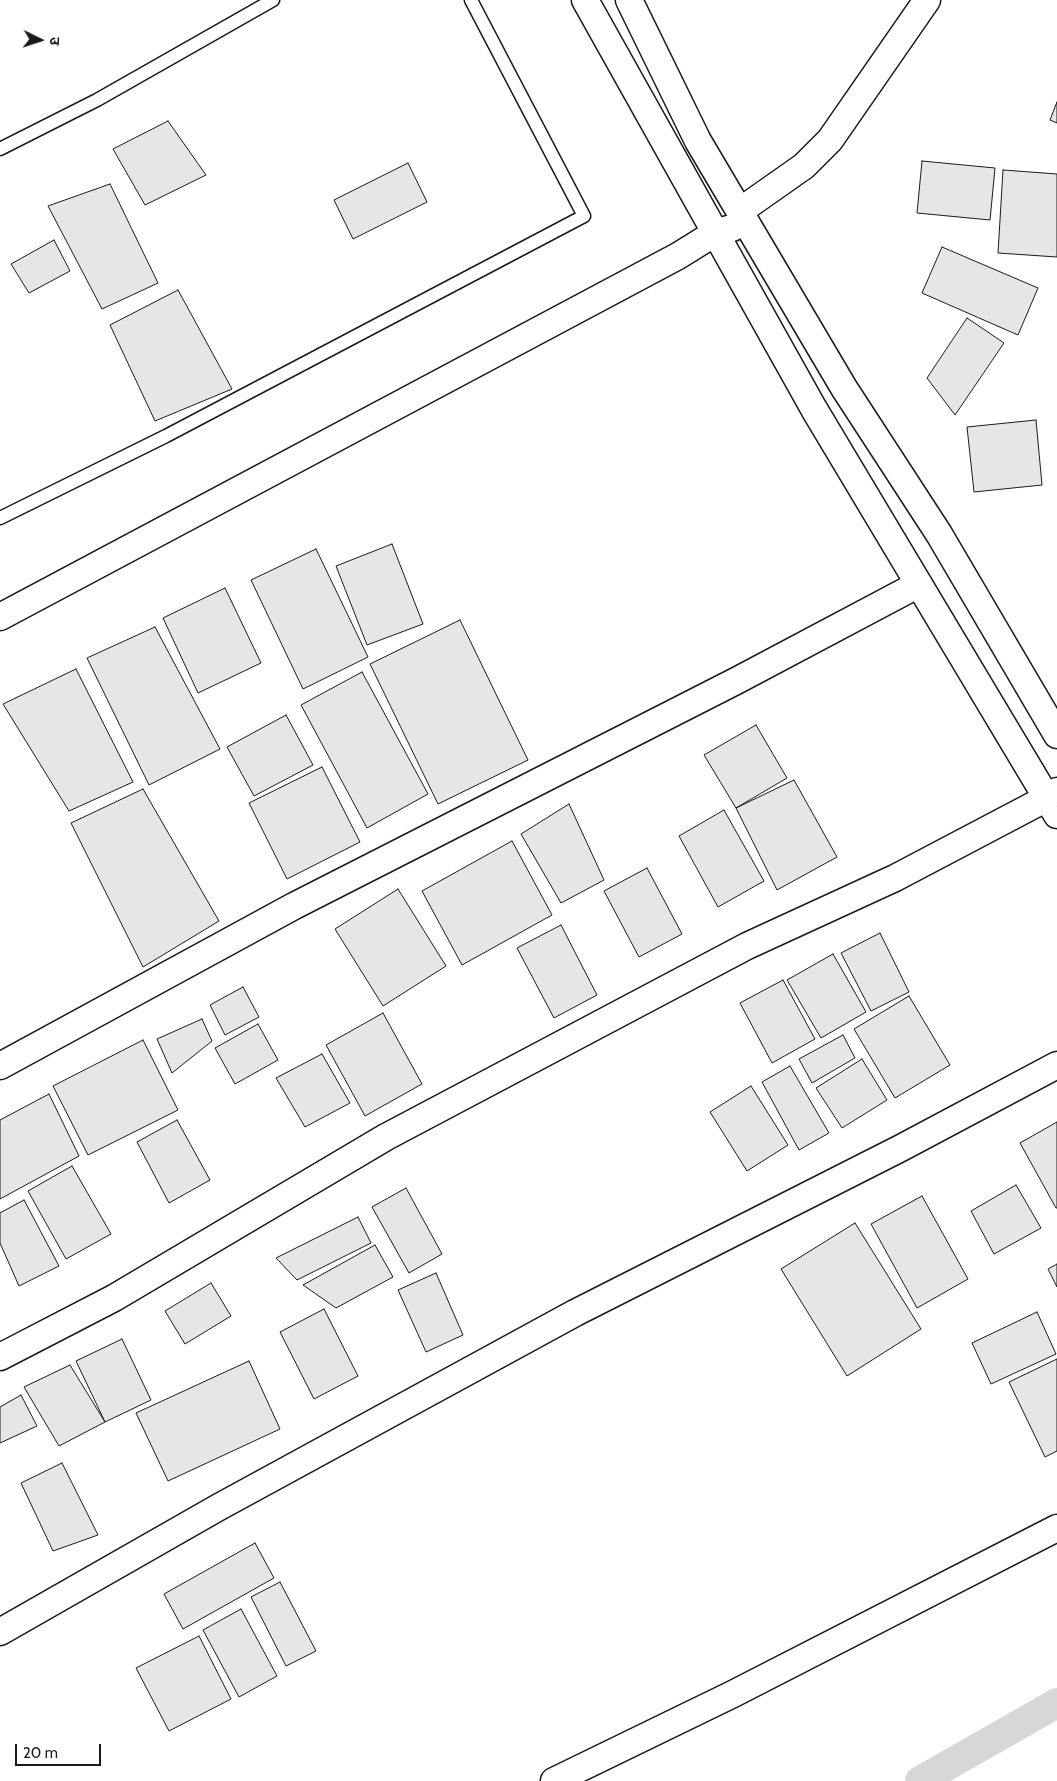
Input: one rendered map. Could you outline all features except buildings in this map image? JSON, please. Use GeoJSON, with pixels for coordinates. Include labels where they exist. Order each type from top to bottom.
{"type":"FeatureCollection","features":[{"type":"Feature","properties":{"kind":"street"},"geometry":{"type":"LineString","coordinates":[[0,1356],[114,1298],[404,1127],[747,946],[895,878],[1054,801],[919,584],[814,409],[584,0]]}},
{"type":"Feature","properties":{"kind":"street"},"geometry":{"type":"LineString","coordinates":[[629,0],[698,141],[844,388],[940,534],[1057,735]]}},
{"type":"Feature","properties":{"kind":"street"},"geometry":{"type":"LineString","coordinates":[[0,617],[669,261],[743,217],[804,166],[830,140],[927,0]]}},
{"type":"Feature","properties":{"kind":"street"},"geometry":{"type":"LineString","coordinates":[[0,1066],[294,906],[745,676],[919,584]]}},
{"type":"Feature","properties":{"kind":"street"},"geometry":{"type":"LineString","coordinates":[[0,1632],[219,1507],[575,1314],[919,1139],[1057,1065]]}},
{"type":"Feature","properties":{"kind":"street"},"geometry":{"type":"LineString","coordinates":[[554,1781],[733,1694],[1057,1528]]}},
{"type":"Feature","properties":{"kind":"lane"},"geometry":{"type":"LineString","coordinates":[[0,149],[97,100],[273,0]]}},
{"type":"Feature","properties":{"kind":"lane"},"geometry":{"type":"LineString","coordinates":[[0,518],[175,431],[584,216],[471,0]]}},
{"type":"Feature","properties":{"kind":"waterway"},"geometry":{"type":"LineString","coordinates":[[920,1781],[1057,1703]]}}]}
